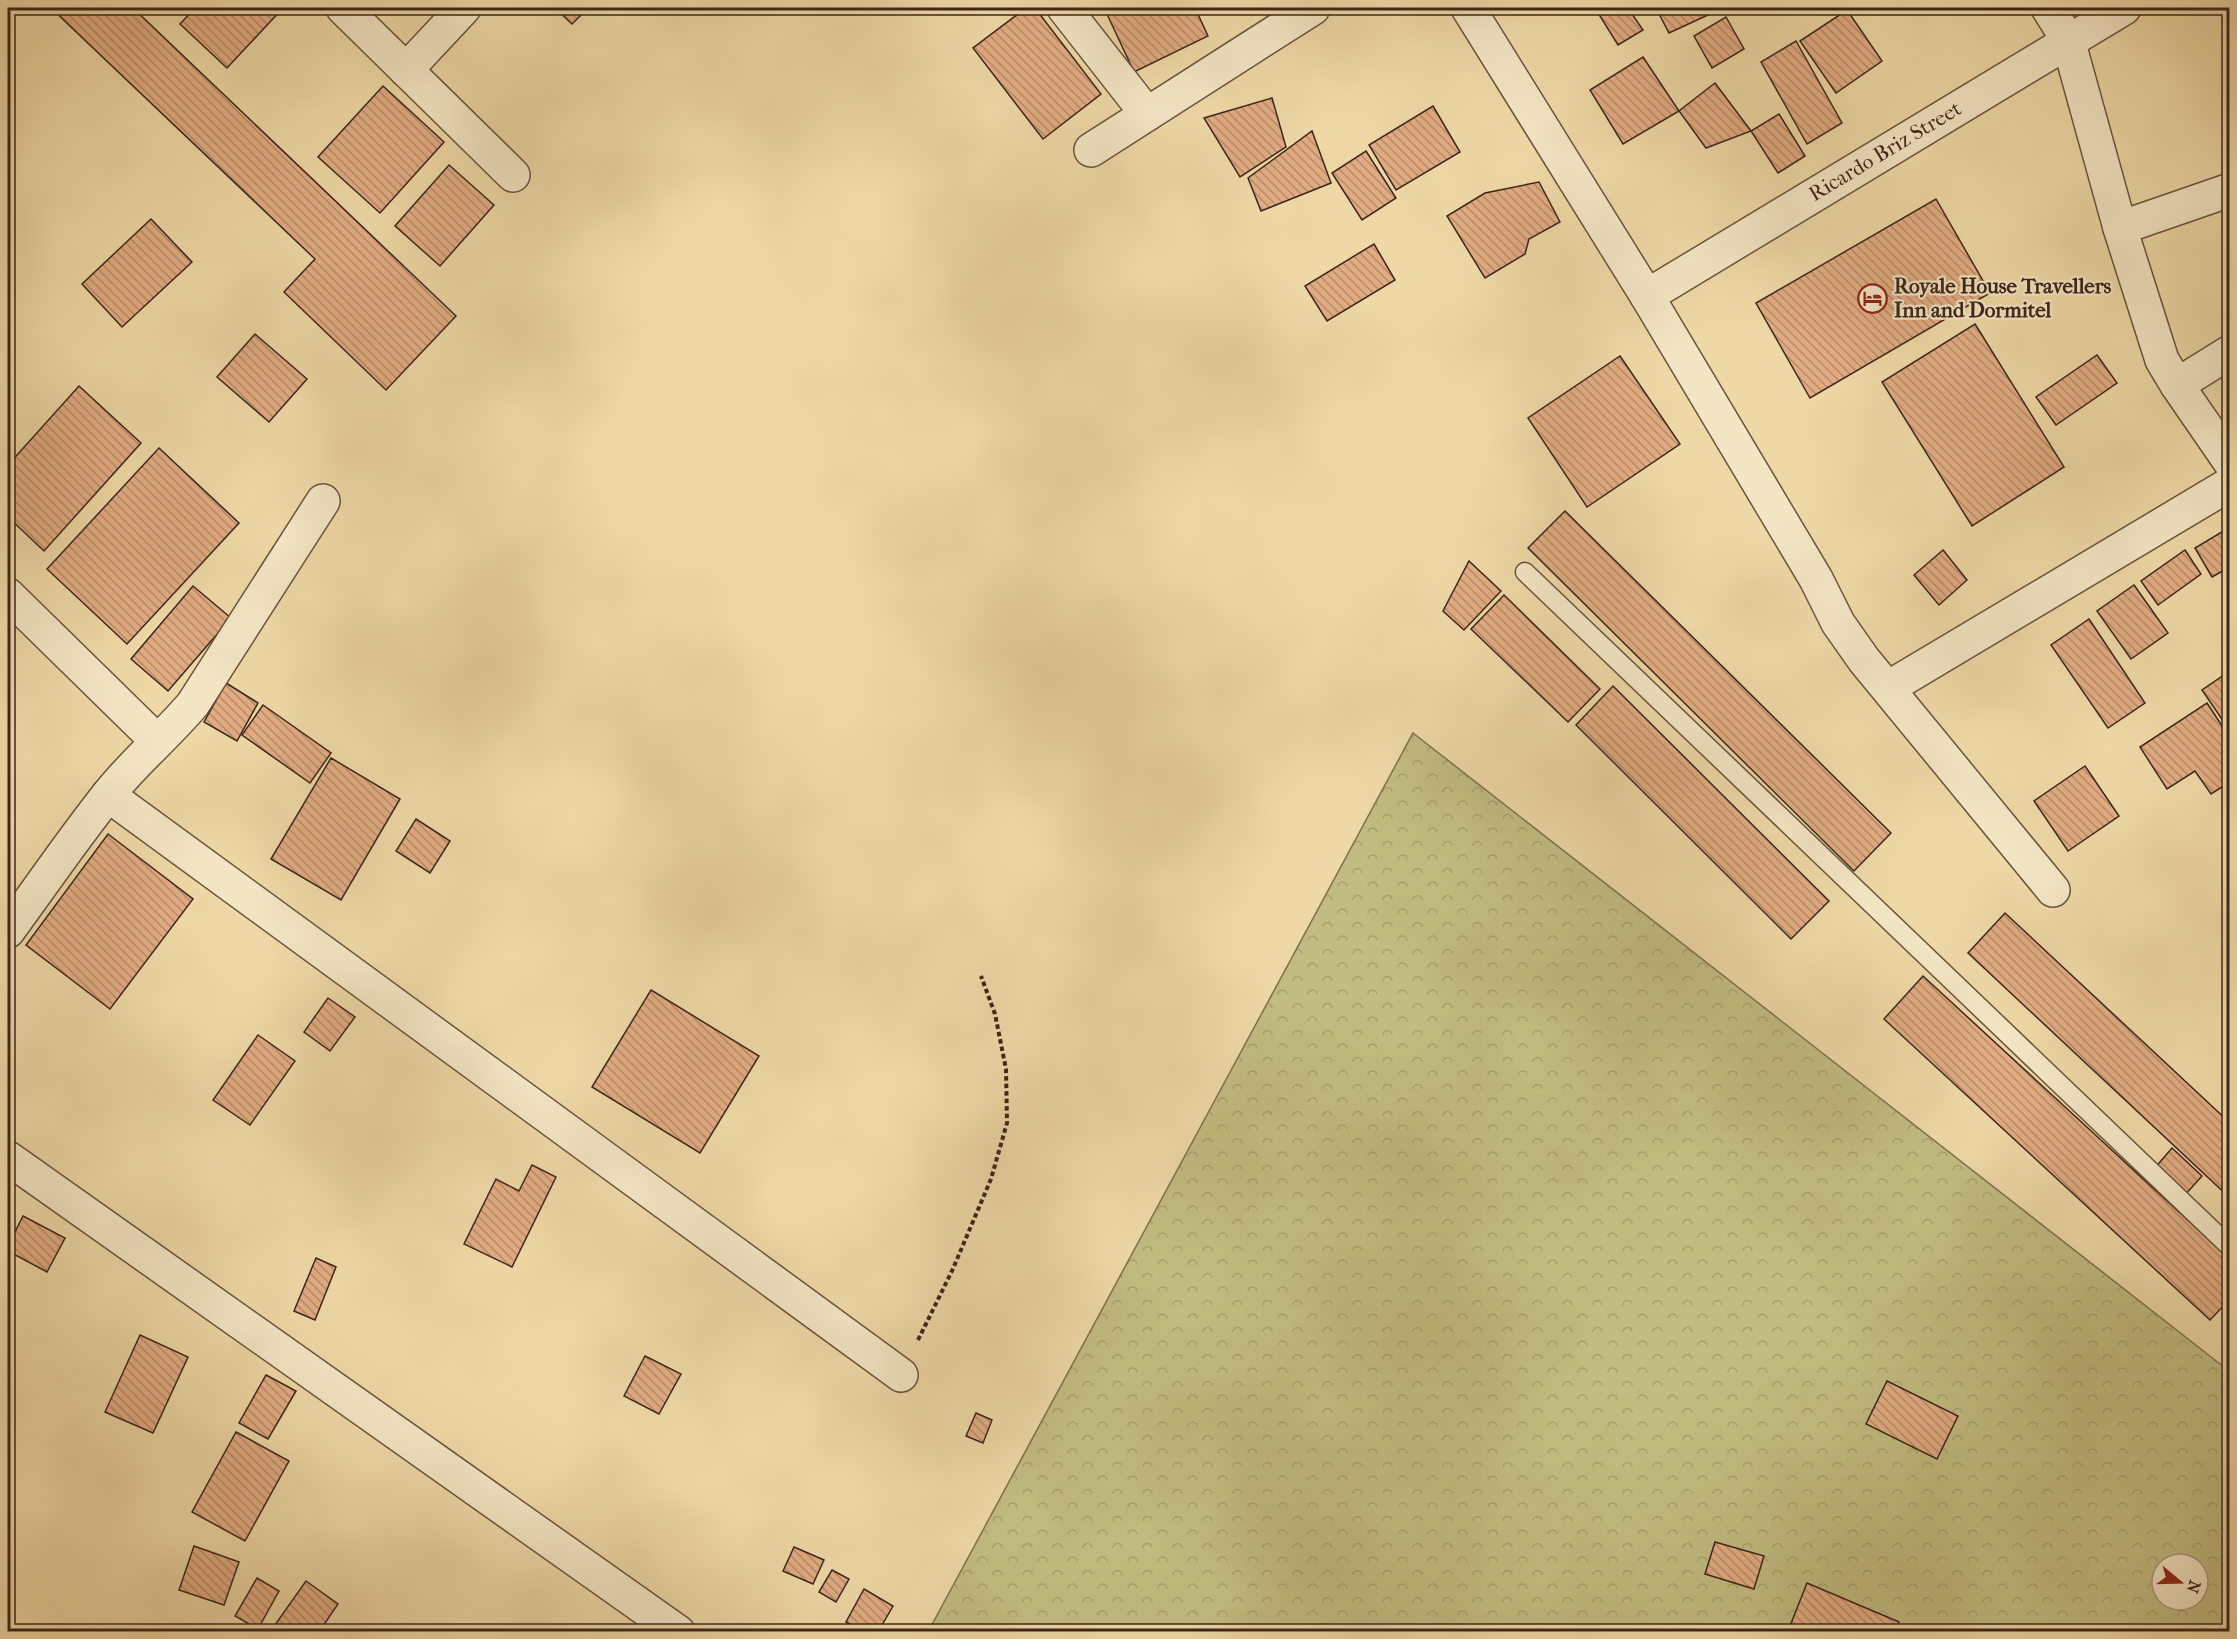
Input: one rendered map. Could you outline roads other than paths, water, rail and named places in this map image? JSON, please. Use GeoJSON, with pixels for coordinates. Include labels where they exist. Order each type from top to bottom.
{"type":"FeatureCollection","features":[{"type":"Feature","properties":{"kind":"street"},"geometry":{"type":"LineString","coordinates":[[343,8],[513,175]]}},
{"type":"Feature","properties":{"kind":"street"},"geometry":{"type":"LineString","coordinates":[[406,70],[464,8]]}},
{"type":"Feature","properties":{"kind":"street"},"geometry":{"type":"LineString","coordinates":[[1064,8],[1147,114]]}},
{"type":"Feature","properties":{"kind":"street"},"geometry":{"type":"LineString","coordinates":[[1091,150],[1313,8]]}},
{"type":"Feature","properties":{"kind":"street"},"geometry":{"type":"LineString","coordinates":[[1468,8],[1647,296],[1816,579],[1838,623],[1864,660],[2053,890]]}},
{"type":"Feature","properties":{"kind":"street"},"geometry":{"type":"LineString","coordinates":[[2048,8],[2068,40],[2120,228],[2162,360],[2229,462]]}},
{"type":"Feature","properties":{"kind":"street","name":"Ricardo Briz Street"},"geometry":{"type":"LineString","coordinates":[[1647,296],[2124,8]]}},
{"type":"Feature","properties":{"kind":"street"},"geometry":{"type":"LineString","coordinates":[[2120,228],[2229,190]]}},
{"type":"Feature","properties":{"kind":"street"},"geometry":{"type":"LineString","coordinates":[[2177,385],[2229,352]]}},
{"type":"Feature","properties":{"kind":"street"},"geometry":{"type":"LineString","coordinates":[[1888,688],[2229,483]]}},
{"type":"Feature","properties":{"kind":"street"},"geometry":{"type":"LineString","coordinates":[[8,931],[108,795],[193,705],[323,501]]}},
{"type":"Feature","properties":{"kind":"street"},"geometry":{"type":"LineString","coordinates":[[8,596],[157,741]]}},
{"type":"Feature","properties":{"kind":"street"},"geometry":{"type":"LineString","coordinates":[[108,795],[901,1375]]}},
{"type":"Feature","properties":{"kind":"street"},"geometry":{"type":"LineString","coordinates":[[8,1158],[678,1632]]}},
{"type":"Feature","properties":{"kind":"lane"},"geometry":{"type":"LineString","coordinates":[[1525,572],[2229,1247]]}},
{"type":"Feature","properties":{"kind":"place","name":"Royale House Travellers Inn and Dormitel"},"geometry":{"type":"Point","coordinates":[1873,298]}}]}
